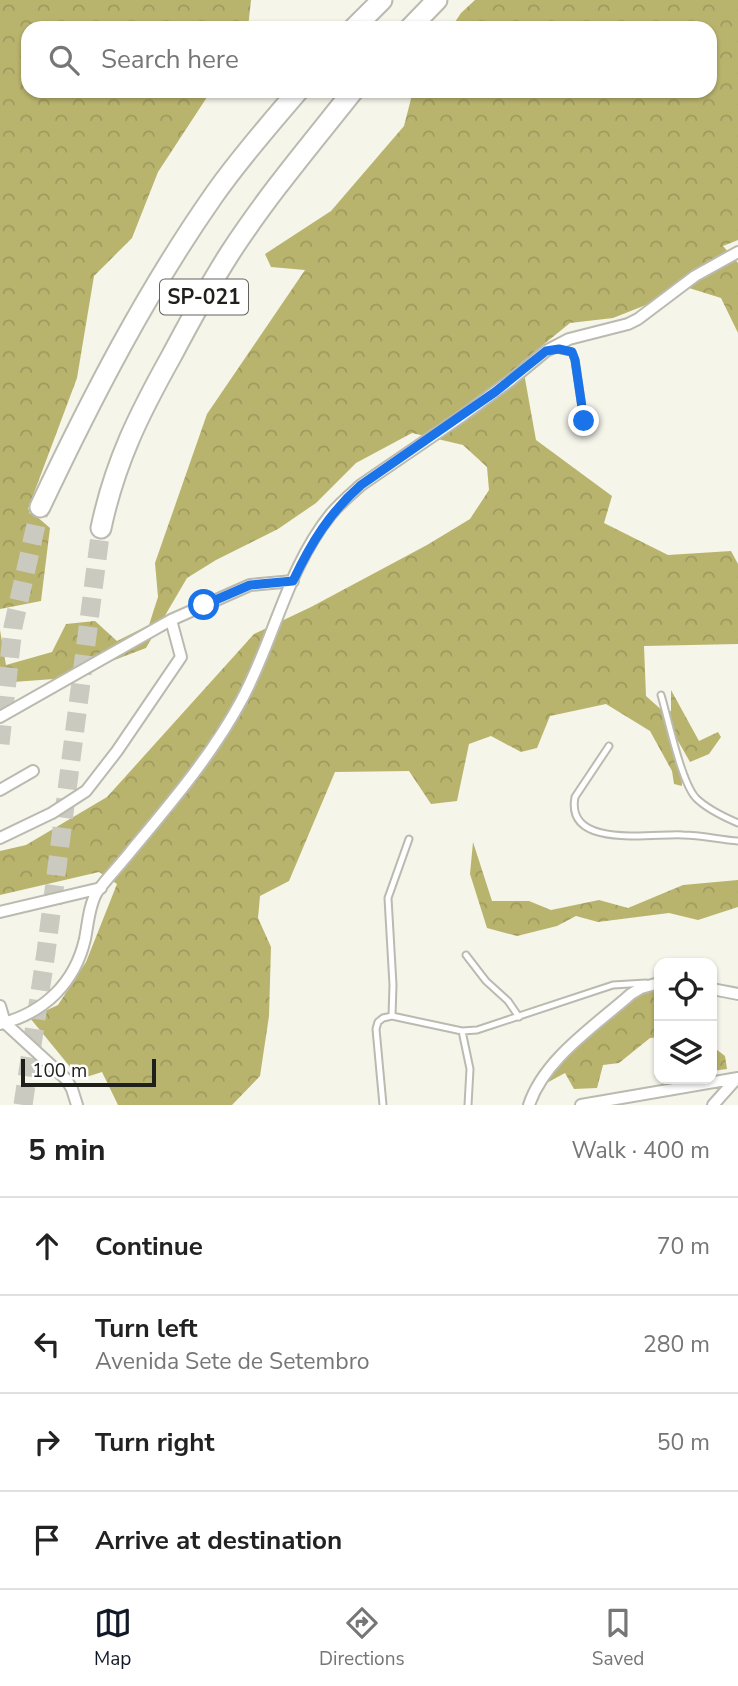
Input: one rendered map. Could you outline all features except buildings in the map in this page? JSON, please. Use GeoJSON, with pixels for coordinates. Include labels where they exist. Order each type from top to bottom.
{"type":"FeatureCollection","features":[{"type":"Feature","properties":{"kind":"highway"},"geometry":{"type":"LineString","coordinates":[[362,21],[382,0]]}},
{"type":"Feature","properties":{"kind":"highway"},"geometry":{"type":"LineString","coordinates":[[417,21],[437,0]]}},
{"type":"Feature","properties":{"kind":"highway","name":"SP-021"},"geometry":{"type":"LineString","coordinates":[[40,507],[73,437],[159,280],[215,193],[292,98]]}},
{"type":"Feature","properties":{"kind":"highway","name":"SP-021"},"geometry":{"type":"LineString","coordinates":[[101,528],[108,493],[129,436],[199,306],[239,241],[295,164],[348,98]]}},
{"type":"Feature","properties":{"kind":"street"},"geometry":{"type":"LineString","coordinates":[[2,1023],[41,1007],[69,978],[82,954],[94,898],[214,744],[241,701],[309,547],[330,515],[345,499],[511,380],[546,351],[569,339],[638,319],[695,276],[738,252]]}},
{"type":"Feature","properties":{"kind":"street"},"geometry":{"type":"LineString","coordinates":[[0,717],[171,620],[250,585],[293,581]]}},
{"type":"Feature","properties":{"kind":"street"},"geometry":{"type":"LineString","coordinates":[[0,838],[52,813],[86,791],[117,751],[181,657],[171,620]]}},
{"type":"Feature","properties":{"kind":"street"},"geometry":{"type":"LineString","coordinates":[[0,790],[33,771]]}},
{"type":"Feature","properties":{"kind":"street"},"geometry":{"type":"LineString","coordinates":[[0,912],[101,888]]}},
{"type":"Feature","properties":{"kind":"street"},"geometry":{"type":"LineString","coordinates":[[529,1105],[534,1090],[549,1067],[631,994],[654,985]]}},
{"type":"Feature","properties":{"kind":"street"},"geometry":{"type":"LineString","coordinates":[[717,990],[738,994]]}},
{"type":"Feature","properties":{"kind":"street"},"geometry":{"type":"LineString","coordinates":[[0,1006],[2,1023],[24,1039],[66,1079],[77,1105]]}},
{"type":"Feature","properties":{"kind":"street"},"geometry":{"type":"LineString","coordinates":[[581,1105],[602,1104],[662,1090],[738,1078]]}},
{"type":"Feature","properties":{"kind":"street"},"geometry":{"type":"LineString","coordinates":[[713,1105],[738,1078]]}},
{"type":"Feature","properties":{"kind":"lane"},"geometry":{"type":"LineString","coordinates":[[546,351],[559,349],[572,352],[584,421]]}},
{"type":"Feature","properties":{"kind":"lane"},"geometry":{"type":"LineString","coordinates":[[661,695],[684,773],[694,796],[722,816],[738,823]]}},
{"type":"Feature","properties":{"kind":"lane"},"geometry":{"type":"LineString","coordinates":[[610,746],[575,797],[577,815],[588,828],[596,833],[620,836],[680,834],[738,841]]}},
{"type":"Feature","properties":{"kind":"lane"},"geometry":{"type":"LineString","coordinates":[[392,1016],[388,898],[409,839]]}},
{"type":"Feature","properties":{"kind":"lane"},"geometry":{"type":"LineString","coordinates":[[466,955],[519,1017]]}},
{"type":"Feature","properties":{"kind":"lane"},"geometry":{"type":"LineString","coordinates":[[383,1105],[376,1029],[383,1017],[392,1016],[462,1031],[477,1030],[612,985],[634,982],[654,984]]}},
{"type":"Feature","properties":{"kind":"lane"},"geometry":{"type":"LineString","coordinates":[[462,1031],[470,1069],[468,1105]]}},
{"type":"Feature","properties":{"kind":"green space"},"geometry":{"type":"Polygon","coordinates":[[[0,0],[251,0],[249,21],[21,21],[21,98],[206,98],[158,172],[132,238],[94,276],[77,378],[28,509],[50,528],[41,601],[0,609],[0,0]]]}},
{"type":"Feature","properties":{"kind":"green space"},"geometry":{"type":"Polygon","coordinates":[[[475,0],[738,0],[738,240],[723,246],[738,263],[738,333],[721,298],[689,288],[613,318],[570,323],[522,362],[536,440],[612,496],[604,523],[668,555],[731,551],[738,564],[738,644],[644,646],[646,696],[665,713],[671,711],[671,690],[699,741],[718,732],[721,737],[709,754],[690,762],[678,741],[682,786],[674,784],[672,771],[650,731],[606,704],[550,716],[537,748],[521,752],[491,736],[469,744],[457,801],[431,804],[409,771],[335,772],[289,881],[260,896],[258,918],[271,947],[269,1016],[260,1076],[232,1105],[118,1105],[102,1072],[80,1079],[30,1018],[58,1005],[86,962],[117,884],[99,872],[0,895],[0,851],[26,845],[107,797],[254,634],[311,607],[470,519],[489,490],[487,467],[463,445],[412,433],[356,463],[316,503],[278,529],[187,578],[146,648],[67,678],[0,683],[0,630],[6,665],[52,652],[66,624],[95,621],[117,641],[149,625],[158,597],[155,563],[207,414],[305,270],[271,267],[265,254],[331,211],[404,126],[411,98],[717,98],[717,21],[456,21],[475,0]]]}},
{"type":"Feature","properties":{"kind":"green space"},"geometry":{"type":"Polygon","coordinates":[[[473,842],[492,901],[529,901],[551,910],[599,900],[628,908],[683,885],[738,880],[738,907],[698,920],[669,913],[598,922],[576,916],[557,926],[517,936],[487,928],[470,874],[473,842]]]}},
{"type":"Feature","properties":{"kind":"green space"},"geometry":{"type":"Polygon","coordinates":[[[654,989],[654,1038],[619,1063],[603,1065],[597,1088],[574,1089],[565,1073],[541,1086],[550,1071],[637,994],[654,989]]]}},
{"type":"Feature","properties":{"kind":"green space"},"geometry":{"type":"Polygon","coordinates":[[[717,1050],[725,1056],[727,1069],[717,1070],[717,1050]]]}},
{"type":"Feature","properties":{"kind":"tunnel"},"geometry":{"type":"LineString","coordinates":[[0,744],[13,627],[40,507]]}},
{"type":"Feature","properties":{"kind":"tunnel"},"geometry":{"type":"LineString","coordinates":[[23,1105],[46,952],[101,528]]}},
{"type":"Feature","properties":{"kind":"route"},"geometry":{"type":"LineString","coordinates":[[204,605],[250,585],[293,581],[309,547],[330,515],[345,499],[511,380],[546,351],[559,349],[572,352],[584,421]]}}]}
